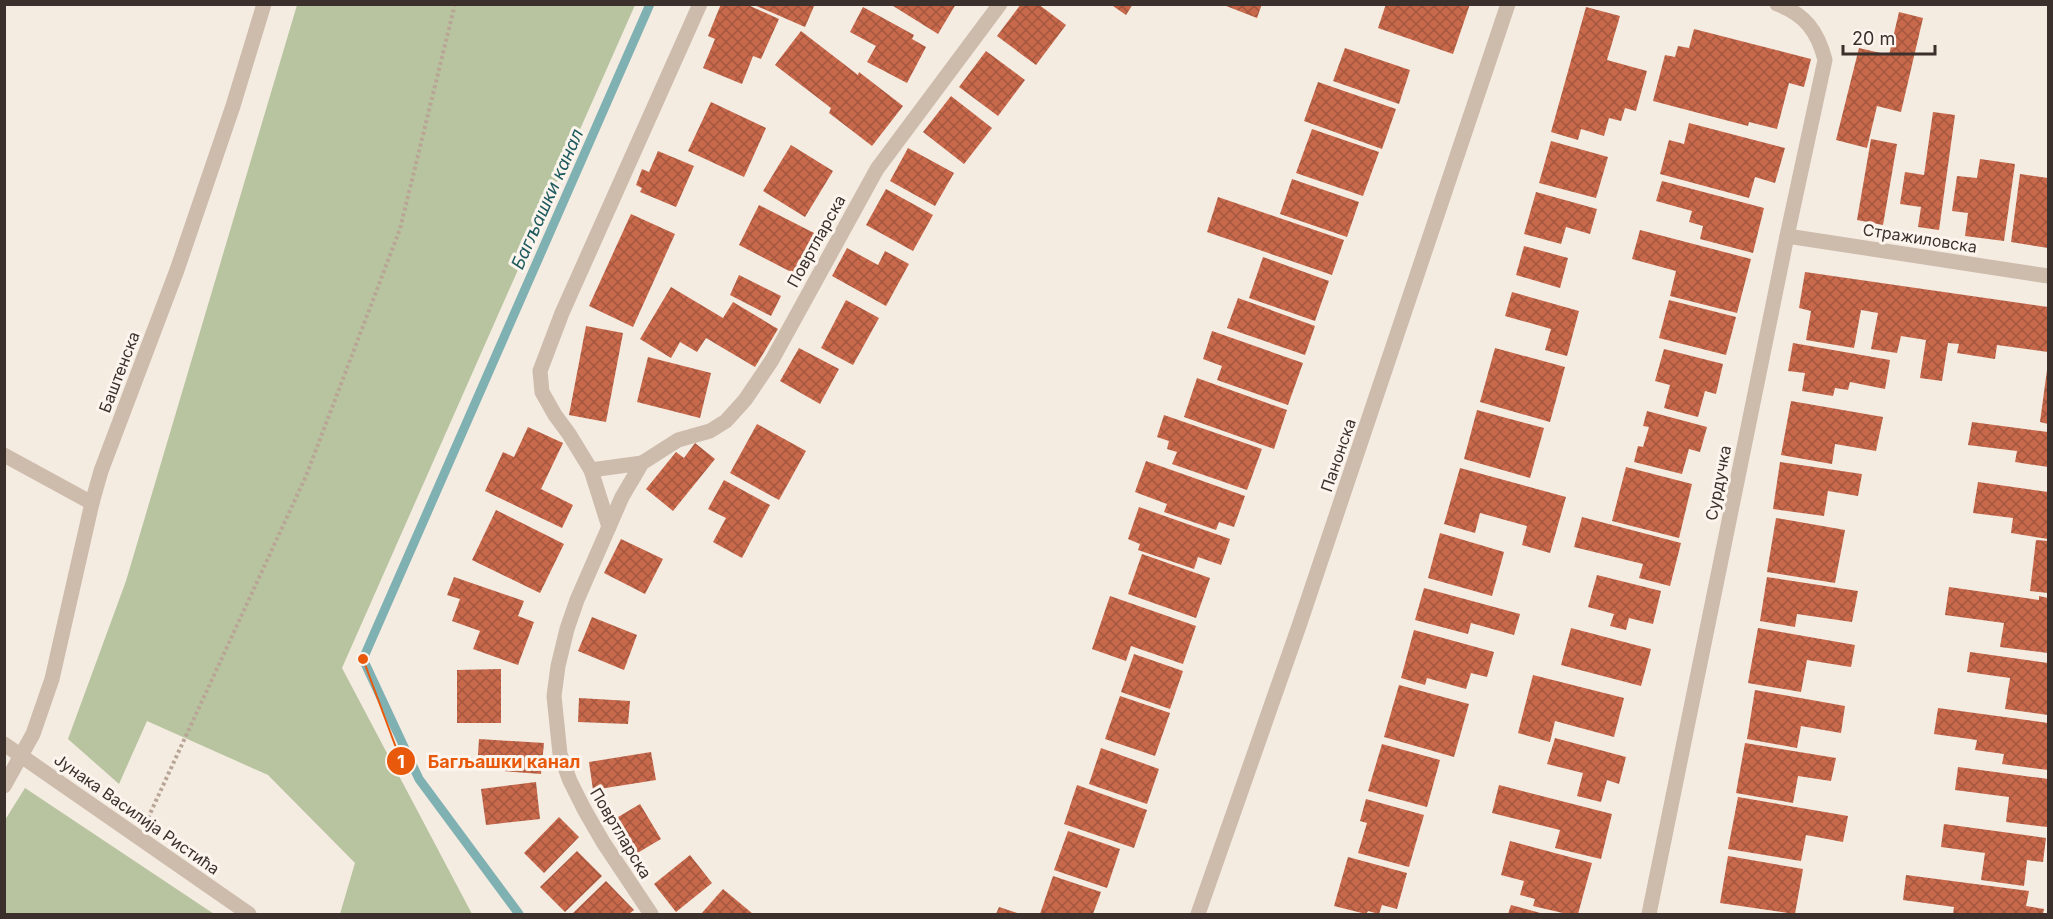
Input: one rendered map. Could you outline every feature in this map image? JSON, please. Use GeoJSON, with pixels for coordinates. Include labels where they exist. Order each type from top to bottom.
{"type":"FeatureCollection","features":[{"type":"Feature","properties":{"kind":"street","name":"Баштенска"},"geometry":{"type":"LineString","coordinates":[[4,786],[33,734],[52,679],[101,471],[177,270],[233,106],[264,4]]}},
{"type":"Feature","properties":{"kind":"street"},"geometry":{"type":"LineString","coordinates":[[609,527],[591,470],[542,392],[540,371],[562,313],[700,4]]}},
{"type":"Feature","properties":{"kind":"street","name":"Повртларска"},"geometry":{"type":"LineString","coordinates":[[591,470],[642,463],[678,440],[710,431],[726,421],[745,400],[772,360],[877,169],[1000,4]]}},
{"type":"Feature","properties":{"kind":"street","name":"Панонска"},"geometry":{"type":"LineString","coordinates":[[1198,915],[1299,626],[1508,4]]}},
{"type":"Feature","properties":{"kind":"street","name":"Сурдучка"},"geometry":{"type":"LineString","coordinates":[[1649,915],[1825,60],[1818,38],[1810,25],[1800,15],[1777,4]]}},
{"type":"Feature","properties":{"kind":"street","name":"Стражиловска"},"geometry":{"type":"LineString","coordinates":[[1787,236],[2049,276]]}},
{"type":"Feature","properties":{"kind":"street"},"geometry":{"type":"LineString","coordinates":[[4,455],[92,503]]}},
{"type":"Feature","properties":{"kind":"street","name":"Повртларска"},"geometry":{"type":"LineString","coordinates":[[642,463],[622,497],[567,629],[554,696],[560,754],[570,781],[603,842],[651,915]]}},
{"type":"Feature","properties":{"kind":"street","name":"Јунака Василија Ристића"},"geometry":{"type":"LineString","coordinates":[[4,744],[249,915]]}},
{"type":"Feature","properties":{"kind":"path"},"geometry":{"type":"LineString","coordinates":[[139,837],[306,476],[400,229],[455,4]]}},
{"type":"Feature","properties":{"kind":"green space"},"geometry":{"type":"Polygon","coordinates":[[[297,5],[635,5],[342,668],[472,914],[340,914],[355,863],[268,775],[147,721],[119,784],[68,739],[126,581],[297,5]]]}},
{"type":"Feature","properties":{"kind":"green space"},"geometry":{"type":"Polygon","coordinates":[[[25,788],[214,914],[5,914],[5,820],[25,788]]]}},
{"type":"Feature","properties":{"kind":"building"},"geometry":{"type":"Polygon","coordinates":[[[721,4],[746,4],[779,19],[761,59],[753,56],[742,84],[703,68],[715,39],[708,36],[721,4]]]}},
{"type":"Feature","properties":{"kind":"building"},"geometry":{"type":"Polygon","coordinates":[[[752,4],[815,4],[805,27],[752,4]]]}},
{"type":"Feature","properties":{"kind":"building"},"geometry":{"type":"Polygon","coordinates":[[[890,4],[956,4],[938,34],[890,4]]]}},
{"type":"Feature","properties":{"kind":"building"},"geometry":{"type":"Polygon","coordinates":[[[1021,4],[1038,4],[1066,25],[1036,65],[997,36],[1021,4]]]}},
{"type":"Feature","properties":{"kind":"building"},"geometry":{"type":"Polygon","coordinates":[[[1110,4],[1133,4],[1126,15],[1110,4]]]}},
{"type":"Feature","properties":{"kind":"building"},"geometry":{"type":"Polygon","coordinates":[[[1221,4],[1262,4],[1257,18],[1221,4]]]}},
{"type":"Feature","properties":{"kind":"building"},"geometry":{"type":"Polygon","coordinates":[[[1386,4],[1470,4],[1453,54],[1378,28],[1386,4]]]}},
{"type":"Feature","properties":{"kind":"building"},"geometry":{"type":"Polygon","coordinates":[[[863,7],[914,35],[912,39],[926,47],[907,83],[867,62],[876,46],[850,32],[863,7]]]}},
{"type":"Feature","properties":{"kind":"building"},"geometry":{"type":"Polygon","coordinates":[[[1586,7],[1620,16],[1607,60],[1647,71],[1636,111],[1625,108],[1621,121],[1609,118],[1604,136],[1581,129],[1578,140],[1551,132],[1586,7]]]}},
{"type":"Feature","properties":{"kind":"building"},"geometry":{"type":"Polygon","coordinates":[[[1899,12],[1923,18],[1901,112],[1877,106],[1867,148],[1836,140],[1859,48],[1889,55],[1899,12]]]}},
{"type":"Feature","properties":{"kind":"building"},"geometry":{"type":"Polygon","coordinates":[[[1694,29],[1811,59],[1804,87],[1789,83],[1777,129],[1749,122],[1748,126],[1653,101],[1665,55],[1675,57],[1678,46],[1689,48],[1694,29]]]}},
{"type":"Feature","properties":{"kind":"building"},"geometry":{"type":"Polygon","coordinates":[[[801,31],[903,106],[872,146],[829,113],[831,108],[775,65],[801,31]]]}},
{"type":"Feature","properties":{"kind":"building"},"geometry":{"type":"Polygon","coordinates":[[[1345,48],[1410,70],[1399,104],[1333,81],[1345,48]]]}},
{"type":"Feature","properties":{"kind":"building"},"geometry":{"type":"Polygon","coordinates":[[[986,51],[1025,80],[998,116],[959,87],[986,51]]]}},
{"type":"Feature","properties":{"kind":"building"},"geometry":{"type":"Polygon","coordinates":[[[1318,82],[1396,109],[1382,149],[1304,121],[1318,82]]]}},
{"type":"Feature","properties":{"kind":"building"},"geometry":{"type":"Polygon","coordinates":[[[951,96],[992,128],[964,164],[923,132],[951,96]]]}},
{"type":"Feature","properties":{"kind":"building"},"geometry":{"type":"Polygon","coordinates":[[[711,102],[766,128],[744,177],[688,151],[711,102]]]}},
{"type":"Feature","properties":{"kind":"building"},"geometry":{"type":"Polygon","coordinates":[[[1933,112],[1955,115],[1939,230],[1918,227],[1921,207],[1900,204],[1905,172],[1924,175],[1933,112]]]}},
{"type":"Feature","properties":{"kind":"building"},"geometry":{"type":"Polygon","coordinates":[[[1689,123],[1785,148],[1775,183],[1755,177],[1749,198],[1660,174],[1669,140],[1684,144],[1689,123]]]}},
{"type":"Feature","properties":{"kind":"building"},"geometry":{"type":"Polygon","coordinates":[[[1312,129],[1379,152],[1363,196],[1296,173],[1312,129]]]}},
{"type":"Feature","properties":{"kind":"building"},"geometry":{"type":"Polygon","coordinates":[[[1871,139],[1897,144],[1883,225],[1857,220],[1871,139]]]}},
{"type":"Feature","properties":{"kind":"building"},"geometry":{"type":"Polygon","coordinates":[[[1551,141],[1608,157],[1596,198],[1539,183],[1551,141]]]}},
{"type":"Feature","properties":{"kind":"building"},"geometry":{"type":"Polygon","coordinates":[[[791,145],[833,171],[805,217],[763,191],[791,145]]]}},
{"type":"Feature","properties":{"kind":"building"},"geometry":{"type":"Polygon","coordinates":[[[908,148],[954,173],[935,206],[890,181],[908,148]]]}},
{"type":"Feature","properties":{"kind":"building"},"geometry":{"type":"Polygon","coordinates":[[[658,151],[694,166],[676,207],[640,192],[642,188],[636,185],[642,169],[649,172],[658,151]]]}},
{"type":"Feature","properties":{"kind":"building"},"geometry":{"type":"Polygon","coordinates":[[[1980,159],[2015,164],[2004,241],[1965,236],[1968,213],[1952,211],[1957,176],[1977,178],[1980,159]]]}},
{"type":"Feature","properties":{"kind":"building"},"geometry":{"type":"Polygon","coordinates":[[[2020,174],[2048,178],[2048,248],[2011,242],[2020,174]]]}},
{"type":"Feature","properties":{"kind":"building"},"geometry":{"type":"Polygon","coordinates":[[[1292,179],[1359,202],[1347,237],[1280,214],[1292,179]]]}},
{"type":"Feature","properties":{"kind":"building"},"geometry":{"type":"Polygon","coordinates":[[[1662,181],[1764,208],[1753,253],[1700,239],[1703,226],[1689,222],[1692,211],[1656,201],[1662,181]]]}},
{"type":"Feature","properties":{"kind":"building"},"geometry":{"type":"Polygon","coordinates":[[[886,189],[933,215],[913,251],[866,225],[886,189]]]}},
{"type":"Feature","properties":{"kind":"building"},"geometry":{"type":"Polygon","coordinates":[[[1536,192],[1597,209],[1590,234],[1566,227],[1561,244],[1524,234],[1536,192]]]}},
{"type":"Feature","properties":{"kind":"building"},"geometry":{"type":"Polygon","coordinates":[[[1218,197],[1344,240],[1332,275],[1207,232],[1218,197]]]}},
{"type":"Feature","properties":{"kind":"building"},"geometry":{"type":"Polygon","coordinates":[[[759,205],[818,235],[797,275],[739,245],[759,205]]]}},
{"type":"Feature","properties":{"kind":"building"},"geometry":{"type":"Polygon","coordinates":[[[631,214],[675,234],[633,327],[589,306],[631,214]]]}},
{"type":"Feature","properties":{"kind":"building"},"geometry":{"type":"Polygon","coordinates":[[[1640,230],[1751,259],[1737,313],[1670,296],[1676,271],[1632,259],[1640,230]]]}},
{"type":"Feature","properties":{"kind":"building"},"geometry":{"type":"Polygon","coordinates":[[[1524,246],[1568,258],[1560,288],[1516,275],[1524,246]]]}},
{"type":"Feature","properties":{"kind":"building"},"geometry":{"type":"Polygon","coordinates":[[[847,248],[878,265],[885,251],[909,264],[886,306],[832,276],[847,248]]]}},
{"type":"Feature","properties":{"kind":"building"},"geometry":{"type":"Polygon","coordinates":[[[1263,257],[1329,281],[1315,321],[1249,298],[1263,257]]]}},
{"type":"Feature","properties":{"kind":"building"},"geometry":{"type":"Polygon","coordinates":[[[1805,272],[2048,307],[2048,352],[1997,345],[1995,359],[1957,353],[1959,344],[1948,343],[1942,381],[1920,378],[1926,340],[1901,336],[1897,353],[1871,349],[1878,313],[1861,310],[1854,348],[1806,340],[1811,311],[1799,308],[1805,272]]]}},
{"type":"Feature","properties":{"kind":"building"},"geometry":{"type":"Polygon","coordinates":[[[739,275],[781,296],[771,316],[730,295],[739,275]]]}},
{"type":"Feature","properties":{"kind":"building"},"geometry":{"type":"Polygon","coordinates":[[[671,287],[723,318],[733,302],[778,329],[755,367],[706,338],[697,352],[680,342],[671,358],[640,339],[671,287]]]}},
{"type":"Feature","properties":{"kind":"building"},"geometry":{"type":"Polygon","coordinates":[[[1512,292],[1579,311],[1567,356],[1545,350],[1551,329],[1505,316],[1512,292]]]}},
{"type":"Feature","properties":{"kind":"building"},"geometry":{"type":"Polygon","coordinates":[[[1238,298],[1315,326],[1305,355],[1227,328],[1238,298]]]}},
{"type":"Feature","properties":{"kind":"building"},"geometry":{"type":"Polygon","coordinates":[[[846,300],[879,318],[853,365],[821,348],[846,300]]]}},
{"type":"Feature","properties":{"kind":"building"},"geometry":{"type":"Polygon","coordinates":[[[1669,300],[1736,317],[1726,355],[1659,338],[1669,300]]]}},
{"type":"Feature","properties":{"kind":"building"},"geometry":{"type":"Polygon","coordinates":[[[586,326],[623,333],[606,422],[569,415],[586,326]]]}},
{"type":"Feature","properties":{"kind":"building"},"geometry":{"type":"Polygon","coordinates":[[[1212,331],[1303,363],[1288,405],[1217,380],[1222,366],[1203,359],[1212,331]]]}},
{"type":"Feature","properties":{"kind":"building"},"geometry":{"type":"Polygon","coordinates":[[[1793,343],[1890,360],[1885,389],[1850,382],[1848,390],[1835,388],[1833,396],[1802,391],[1805,373],[1788,371],[1793,343]]]}},
{"type":"Feature","properties":{"kind":"building"},"geometry":{"type":"Polygon","coordinates":[[[799,348],[839,369],[820,404],[780,381],[799,348]]]}},
{"type":"Feature","properties":{"kind":"building"},"geometry":{"type":"Polygon","coordinates":[[[1495,348],[1565,367],[1550,422],[1480,402],[1495,348]]]}},
{"type":"Feature","properties":{"kind":"building"},"geometry":{"type":"Polygon","coordinates":[[[1664,349],[1723,364],[1716,394],[1705,391],[1698,417],[1664,408],[1670,385],[1655,381],[1664,349]]]}},
{"type":"Feature","properties":{"kind":"building"},"geometry":{"type":"Polygon","coordinates":[[[648,357],[711,373],[700,418],[637,402],[648,357]]]}},
{"type":"Feature","properties":{"kind":"building"},"geometry":{"type":"Polygon","coordinates":[[[2048,370],[2048,424],[2040,422],[2048,370]]]}},
{"type":"Feature","properties":{"kind":"building"},"geometry":{"type":"Polygon","coordinates":[[[1197,378],[1287,410],[1274,449],[1184,417],[1197,378]]]}},
{"type":"Feature","properties":{"kind":"building"},"geometry":{"type":"Polygon","coordinates":[[[1791,401],[1883,417],[1876,451],[1835,444],[1832,464],[1781,455],[1791,401]]]}},
{"type":"Feature","properties":{"kind":"building"},"geometry":{"type":"Polygon","coordinates":[[[1477,410],[1544,428],[1530,478],[1464,459],[1477,410]]]}},
{"type":"Feature","properties":{"kind":"building"},"geometry":{"type":"Polygon","coordinates":[[[1647,411],[1707,427],[1700,452],[1689,449],[1682,474],[1634,462],[1638,446],[1643,447],[1649,427],[1643,426],[1647,411]]]}},
{"type":"Feature","properties":{"kind":"building"},"geometry":{"type":"Polygon","coordinates":[[[1164,415],[1262,449],[1247,490],[1172,464],[1177,452],[1167,449],[1169,441],[1157,437],[1164,415]]]}},
{"type":"Feature","properties":{"kind":"building"},"geometry":{"type":"Polygon","coordinates":[[[1972,422],[2048,432],[2048,467],[2015,462],[2017,451],[1968,445],[1972,422]]]}},
{"type":"Feature","properties":{"kind":"building"},"geometry":{"type":"Polygon","coordinates":[[[757,424],[806,451],[779,500],[730,473],[757,424]]]}},
{"type":"Feature","properties":{"kind":"building"},"geometry":{"type":"Polygon","coordinates":[[[528,427],[563,443],[541,489],[573,505],[562,528],[485,491],[503,452],[514,457],[528,427]]]}},
{"type":"Feature","properties":{"kind":"building"},"geometry":{"type":"Polygon","coordinates":[[[695,443],[715,459],[673,511],[646,489],[676,452],[684,458],[695,443]]]}},
{"type":"Feature","properties":{"kind":"building"},"geometry":{"type":"Polygon","coordinates":[[[1146,461],[1245,496],[1234,527],[1219,522],[1216,530],[1164,512],[1167,504],[1135,492],[1146,461]]]}},
{"type":"Feature","properties":{"kind":"building"},"geometry":{"type":"Polygon","coordinates":[[[1780,462],[1862,474],[1858,496],[1828,491],[1824,516],[1773,509],[1780,462]]]}},
{"type":"Feature","properties":{"kind":"building"},"geometry":{"type":"Polygon","coordinates":[[[1626,467],[1692,484],[1679,538],[1612,521],[1626,467]]]}},
{"type":"Feature","properties":{"kind":"building"},"geometry":{"type":"Polygon","coordinates":[[[1460,468],[1566,497],[1550,553],[1522,545],[1527,526],[1480,513],[1475,533],[1444,524],[1460,468]]]}},
{"type":"Feature","properties":{"kind":"building"},"geometry":{"type":"Polygon","coordinates":[[[724,480],[770,505],[742,558],[713,542],[726,518],[708,509],[724,480]]]}},
{"type":"Feature","properties":{"kind":"building"},"geometry":{"type":"Polygon","coordinates":[[[1978,482],[2048,492],[2048,539],[2011,533],[2013,518],[1973,513],[1978,482]]]}},
{"type":"Feature","properties":{"kind":"building"},"geometry":{"type":"Polygon","coordinates":[[[1139,507],[1230,539],[1221,565],[1198,557],[1194,569],[1138,550],[1140,544],[1128,539],[1139,507]]]}},
{"type":"Feature","properties":{"kind":"building"},"geometry":{"type":"Polygon","coordinates":[[[496,510],[564,544],[540,593],[472,560],[496,510]]]}},
{"type":"Feature","properties":{"kind":"building"},"geometry":{"type":"Polygon","coordinates":[[[1582,517],[1681,543],[1670,586],[1639,578],[1643,564],[1574,547],[1582,517]]]}},
{"type":"Feature","properties":{"kind":"building"},"geometry":{"type":"Polygon","coordinates":[[[1776,518],[1845,530],[1835,583],[1767,572],[1776,518]]]}},
{"type":"Feature","properties":{"kind":"building"},"geometry":{"type":"Polygon","coordinates":[[[1440,533],[1504,552],[1492,596],[1428,578],[1440,533]]]}},
{"type":"Feature","properties":{"kind":"building"},"geometry":{"type":"Polygon","coordinates":[[[621,539],[663,559],[645,594],[604,573],[621,539]]]}},
{"type":"Feature","properties":{"kind":"building"},"geometry":{"type":"Polygon","coordinates":[[[2036,540],[2048,541],[2048,593],[2030,591],[2036,540]]]}},
{"type":"Feature","properties":{"kind":"building"},"geometry":{"type":"Polygon","coordinates":[[[1142,554],[1210,578],[1196,618],[1128,594],[1142,554]]]}},
{"type":"Feature","properties":{"kind":"building"},"geometry":{"type":"Polygon","coordinates":[[[1597,575],[1661,591],[1653,624],[1629,618],[1626,630],[1610,626],[1614,614],[1588,607],[1597,575]]]}},
{"type":"Feature","properties":{"kind":"building"},"geometry":{"type":"Polygon","coordinates":[[[454,577],[524,601],[518,616],[534,622],[518,665],[473,649],[480,631],[452,621],[460,599],[447,595],[454,577]]]}},
{"type":"Feature","properties":{"kind":"building"},"geometry":{"type":"Polygon","coordinates":[[[1767,577],[1858,591],[1852,622],[1797,614],[1795,627],[1760,621],[1767,577]]]}},
{"type":"Feature","properties":{"kind":"building"},"geometry":{"type":"Polygon","coordinates":[[[1949,587],[2039,600],[2039,596],[2048,598],[2048,653],[2000,647],[2004,623],[1945,615],[1949,587]]]}},
{"type":"Feature","properties":{"kind":"building"},"geometry":{"type":"Polygon","coordinates":[[[1424,588],[1520,614],[1514,635],[1471,623],[1468,634],[1415,620],[1424,588]]]}},
{"type":"Feature","properties":{"kind":"building"},"geometry":{"type":"Polygon","coordinates":[[[1110,596],[1196,626],[1183,664],[1131,646],[1126,661],[1092,649],[1110,596]]]}},
{"type":"Feature","properties":{"kind":"building"},"geometry":{"type":"Polygon","coordinates":[[[592,617],[637,635],[624,670],[578,651],[592,617]]]}},
{"type":"Feature","properties":{"kind":"building"},"geometry":{"type":"Polygon","coordinates":[[[1571,628],[1651,649],[1641,686],[1561,665],[1571,628]]]}},
{"type":"Feature","properties":{"kind":"building"},"geometry":{"type":"Polygon","coordinates":[[[1758,628],[1855,645],[1851,667],[1807,660],[1801,692],[1748,683],[1758,628]]]}},
{"type":"Feature","properties":{"kind":"building"},"geometry":{"type":"Polygon","coordinates":[[[1414,630],[1494,652],[1487,677],[1471,673],[1466,689],[1427,678],[1425,685],[1401,678],[1414,630]]]}},
{"type":"Feature","properties":{"kind":"building"},"geometry":{"type":"Polygon","coordinates":[[[1970,652],[2048,663],[2048,715],[2005,709],[2010,678],[1967,672],[1970,652]]]}},
{"type":"Feature","properties":{"kind":"building"},"geometry":{"type":"Polygon","coordinates":[[[1134,654],[1183,671],[1170,709],[1121,692],[1134,654]]]}},
{"type":"Feature","properties":{"kind":"building"},"geometry":{"type":"Polygon","coordinates":[[[501,669],[501,723],[457,723],[457,670],[501,669]]]}},
{"type":"Feature","properties":{"kind":"building"},"geometry":{"type":"Polygon","coordinates":[[[1533,675],[1624,698],[1614,737],[1555,721],[1550,742],[1518,733],[1533,675]]]}},
{"type":"Feature","properties":{"kind":"building"},"geometry":{"type":"Polygon","coordinates":[[[1399,685],[1469,704],[1454,757],[1384,737],[1399,685]]]}},
{"type":"Feature","properties":{"kind":"building"},"geometry":{"type":"Polygon","coordinates":[[[1755,690],[1845,706],[1841,733],[1801,726],[1797,748],[1747,739],[1755,690]]]}},
{"type":"Feature","properties":{"kind":"building"},"geometry":{"type":"Polygon","coordinates":[[[1120,696],[1170,713],[1155,756],[1105,739],[1120,696]]]}},
{"type":"Feature","properties":{"kind":"building"},"geometry":{"type":"Polygon","coordinates":[[[579,698],[630,701],[628,724],[578,722],[579,698]]]}},
{"type":"Feature","properties":{"kind":"building"},"geometry":{"type":"Polygon","coordinates":[[[1938,708],[2048,723],[2048,770],[2002,764],[2004,754],[1975,750],[1977,740],[1934,734],[1938,708]]]}},
{"type":"Feature","properties":{"kind":"building"},"geometry":{"type":"Polygon","coordinates":[[[1555,738],[1626,757],[1619,784],[1607,780],[1601,802],[1577,796],[1583,773],[1547,764],[1555,738]]]}},
{"type":"Feature","properties":{"kind":"building"},"geometry":{"type":"Polygon","coordinates":[[[479,739],[544,743],[541,774],[477,769],[479,739]]]}},
{"type":"Feature","properties":{"kind":"building"},"geometry":{"type":"Polygon","coordinates":[[[1745,743],[1836,758],[1831,781],[1798,776],[1793,803],[1736,793],[1745,743]]]}},
{"type":"Feature","properties":{"kind":"building"},"geometry":{"type":"Polygon","coordinates":[[[1382,744],[1440,760],[1427,807],[1368,791],[1382,744]]]}},
{"type":"Feature","properties":{"kind":"building"},"geometry":{"type":"Polygon","coordinates":[[[1101,748],[1159,769],[1147,804],[1089,784],[1101,748]]]}},
{"type":"Feature","properties":{"kind":"building"},"geometry":{"type":"Polygon","coordinates":[[[651,752],[656,780],[593,790],[589,762],[651,752]]]}},
{"type":"Feature","properties":{"kind":"building"},"geometry":{"type":"Polygon","coordinates":[[[1958,767],[2048,779],[2047,827],[2006,822],[2009,797],[1955,790],[1958,767]]]}},
{"type":"Feature","properties":{"kind":"building"},"geometry":{"type":"Polygon","coordinates":[[[536,782],[540,819],[486,825],[481,789],[536,782]]]}},
{"type":"Feature","properties":{"kind":"building"},"geometry":{"type":"Polygon","coordinates":[[[1077,785],[1147,810],[1134,848],[1064,824],[1077,785]]]}},
{"type":"Feature","properties":{"kind":"building"},"geometry":{"type":"Polygon","coordinates":[[[1499,785],[1612,814],[1601,859],[1555,848],[1560,830],[1492,813],[1499,785]]]}},
{"type":"Feature","properties":{"kind":"building"},"geometry":{"type":"Polygon","coordinates":[[[1738,797],[1848,816],[1843,842],[1806,835],[1801,861],[1728,849],[1738,797]]]}},
{"type":"Feature","properties":{"kind":"building"},"geometry":{"type":"Polygon","coordinates":[[[1366,799],[1424,815],[1409,867],[1358,853],[1367,823],[1360,821],[1366,799]]]}},
{"type":"Feature","properties":{"kind":"building"},"geometry":{"type":"Polygon","coordinates":[[[640,804],[661,839],[629,858],[608,823],[640,804]]]}},
{"type":"Feature","properties":{"kind":"building"},"geometry":{"type":"Polygon","coordinates":[[[559,817],[579,837],[544,873],[524,853],[559,817]]]}},
{"type":"Feature","properties":{"kind":"building"},"geometry":{"type":"Polygon","coordinates":[[[1944,824],[2046,838],[2043,862],[2027,860],[2024,886],[1981,880],[1985,853],[1941,847],[1944,824]]]}},
{"type":"Feature","properties":{"kind":"building"},"geometry":{"type":"Polygon","coordinates":[[[1068,831],[1120,849],[1107,888],[1054,870],[1068,831]]]}},
{"type":"Feature","properties":{"kind":"building"},"geometry":{"type":"Polygon","coordinates":[[[1510,841],[1592,863],[1578,914],[1567,914],[1533,906],[1535,899],[1520,895],[1524,881],[1501,875],[1510,841]]]}},
{"type":"Feature","properties":{"kind":"building"},"geometry":{"type":"Polygon","coordinates":[[[577,851],[602,876],[565,912],[540,887],[577,851]]]}},
{"type":"Feature","properties":{"kind":"building"},"geometry":{"type":"Polygon","coordinates":[[[690,855],[712,883],[676,912],[654,884],[690,855]]]}},
{"type":"Feature","properties":{"kind":"building"},"geometry":{"type":"Polygon","coordinates":[[[1728,856],[1803,869],[1795,914],[1720,903],[1728,856]]]}},
{"type":"Feature","properties":{"kind":"building"},"geometry":{"type":"Polygon","coordinates":[[[1348,857],[1407,873],[1397,909],[1382,905],[1379,914],[1368,911],[1366,914],[1334,906],[1348,857]]]}},
{"type":"Feature","properties":{"kind":"building"},"geometry":{"type":"Polygon","coordinates":[[[1906,875],[2029,891],[2026,906],[2044,909],[2043,914],[1953,914],[1954,907],[1903,900],[1906,875]]]}},
{"type":"Feature","properties":{"kind":"building"},"geometry":{"type":"Polygon","coordinates":[[[1053,876],[1101,892],[1093,914],[1040,914],[1053,876]]]}},
{"type":"Feature","properties":{"kind":"building"},"geometry":{"type":"Polygon","coordinates":[[[606,881],[634,910],[629,914],[572,914],[606,881]]]}},
{"type":"Feature","properties":{"kind":"building"},"geometry":{"type":"Polygon","coordinates":[[[723,889],[753,914],[701,914],[723,889]]]}},
{"type":"Feature","properties":{"kind":"building"},"geometry":{"type":"Polygon","coordinates":[[[1511,905],[1544,914],[1508,914],[1511,905]]]}},
{"type":"Feature","properties":{"kind":"building"},"geometry":{"type":"Polygon","coordinates":[[[999,907],[1020,914],[996,914],[999,907]]]}},
{"type":"Feature","properties":{"kind":"waterway","name":"Багљашки канал"},"geometry":{"type":"LineString","coordinates":[[519,914],[419,779],[363,659],[650,4]]}},
{"type":"Feature","properties":{"kind":"place","name":"Багљашки канал"},"geometry":{"type":"Point","coordinates":[363,659]}}]}
